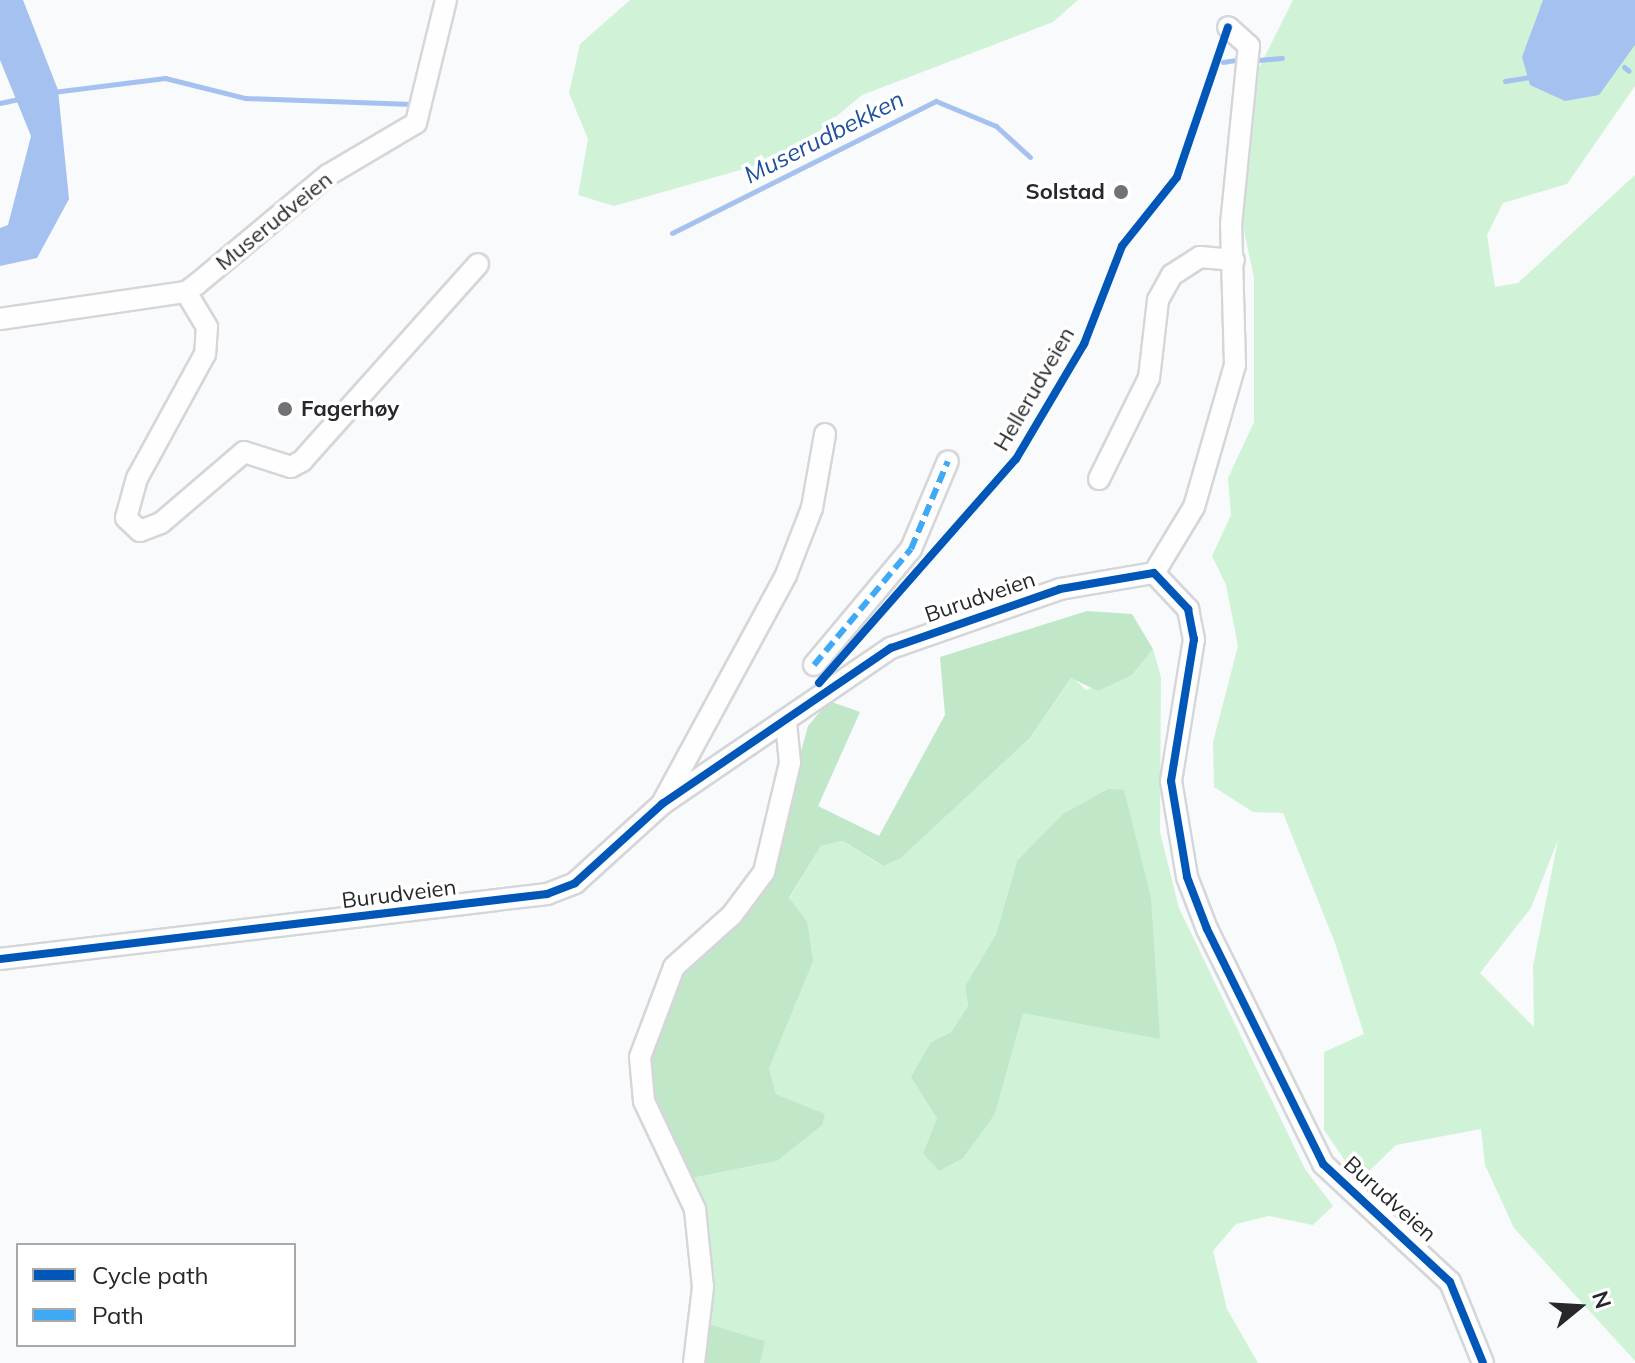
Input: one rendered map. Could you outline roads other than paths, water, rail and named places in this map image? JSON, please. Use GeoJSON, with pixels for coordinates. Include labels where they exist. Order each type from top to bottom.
{"type":"FeatureCollection","features":[{"type":"Feature","properties":{"kind":"street","name":"Muserudveien"},"geometry":{"type":"LineString","coordinates":[[186,292],[328,175],[416,123],[446,0]]}},
{"type":"Feature","properties":{"kind":"street"},"geometry":{"type":"LineString","coordinates":[[1154,573],[1194,507],[1229,404],[1234,260],[1231,225],[1249,46],[1228,27]]}},
{"type":"Feature","properties":{"kind":"street"},"geometry":{"type":"LineString","coordinates":[[1099,479],[1149,378],[1158,300],[1172,275],[1200,257],[1234,260]]}},
{"type":"Feature","properties":{"kind":"street"},"geometry":{"type":"LineString","coordinates":[[0,319],[186,292],[207,327],[205,354],[137,478],[126,518],[140,531],[161,523],[244,452],[291,467],[302,461],[478,264]]}},
{"type":"Feature","properties":{"kind":"street","name":"Burudveien"},"geometry":{"type":"LineString","coordinates":[[662,804],[786,575],[812,508],[825,434]]}},
{"type":"Feature","properties":{"kind":"street"},"geometry":{"type":"LineString","coordinates":[[814,665],[911,549],[948,461]]}},
{"type":"Feature","properties":{"kind":"street","name":"Burudveien"},"geometry":{"type":"LineString","coordinates":[[0,959],[547,894],[586,874],[662,804],[891,648],[1060,589],[1154,573],[1188,609],[1194,639],[1171,781],[1187,877],[1207,929],[1323,1164],[1450,1282],[1483,1363]]}},
{"type":"Feature","properties":{"kind":"street"},"geometry":{"type":"LineString","coordinates":[[694,1363],[703,1287],[695,1209],[644,1101],[640,1057],[674,967],[732,915],[764,872],[790,763],[786,722]]}},
{"type":"Feature","properties":{"kind":"water"},"geometry":{"type":"Polygon","coordinates":[[[0,0],[23,0],[58,90],[69,199],[37,258],[0,266],[0,228],[8,225],[31,136],[0,60],[0,0]]]}},
{"type":"Feature","properties":{"kind":"water"},"geometry":{"type":"Polygon","coordinates":[[[1543,0],[1635,0],[1635,45],[1599,95],[1565,101],[1530,85],[1522,57],[1543,0]]]}},
{"type":"Feature","properties":{"kind":"waterway"},"geometry":{"type":"LineString","coordinates":[[1258,60],[1282,58]]}},
{"type":"Feature","properties":{"kind":"waterway"},"geometry":{"type":"LineString","coordinates":[[1223,62],[1235,60]]}},
{"type":"Feature","properties":{"kind":"waterway"},"geometry":{"type":"LineString","coordinates":[[1624,67],[1629,71]]}},
{"type":"Feature","properties":{"kind":"waterway"},"geometry":{"type":"LineString","coordinates":[[1505,81],[1529,77]]}},
{"type":"Feature","properties":{"kind":"waterway","name":"Muserudbekken"},"geometry":{"type":"LineString","coordinates":[[53,92],[165,78],[245,98],[412,104]]}},
{"type":"Feature","properties":{"kind":"waterway","name":"Muserudbekken"},"geometry":{"type":"LineString","coordinates":[[0,103],[19,99]]}},
{"type":"Feature","properties":{"kind":"waterway","name":"Muserudbekken"},"geometry":{"type":"LineString","coordinates":[[672,233],[936,101],[996,126],[1030,157]]}},
{"type":"Feature","properties":{"kind":"place","name":"Solstad"},"geometry":{"type":"Point","coordinates":[1121,192]}},
{"type":"Feature","properties":{"kind":"place","name":"Fagerhøy"},"geometry":{"type":"Point","coordinates":[285,409]}}]}
